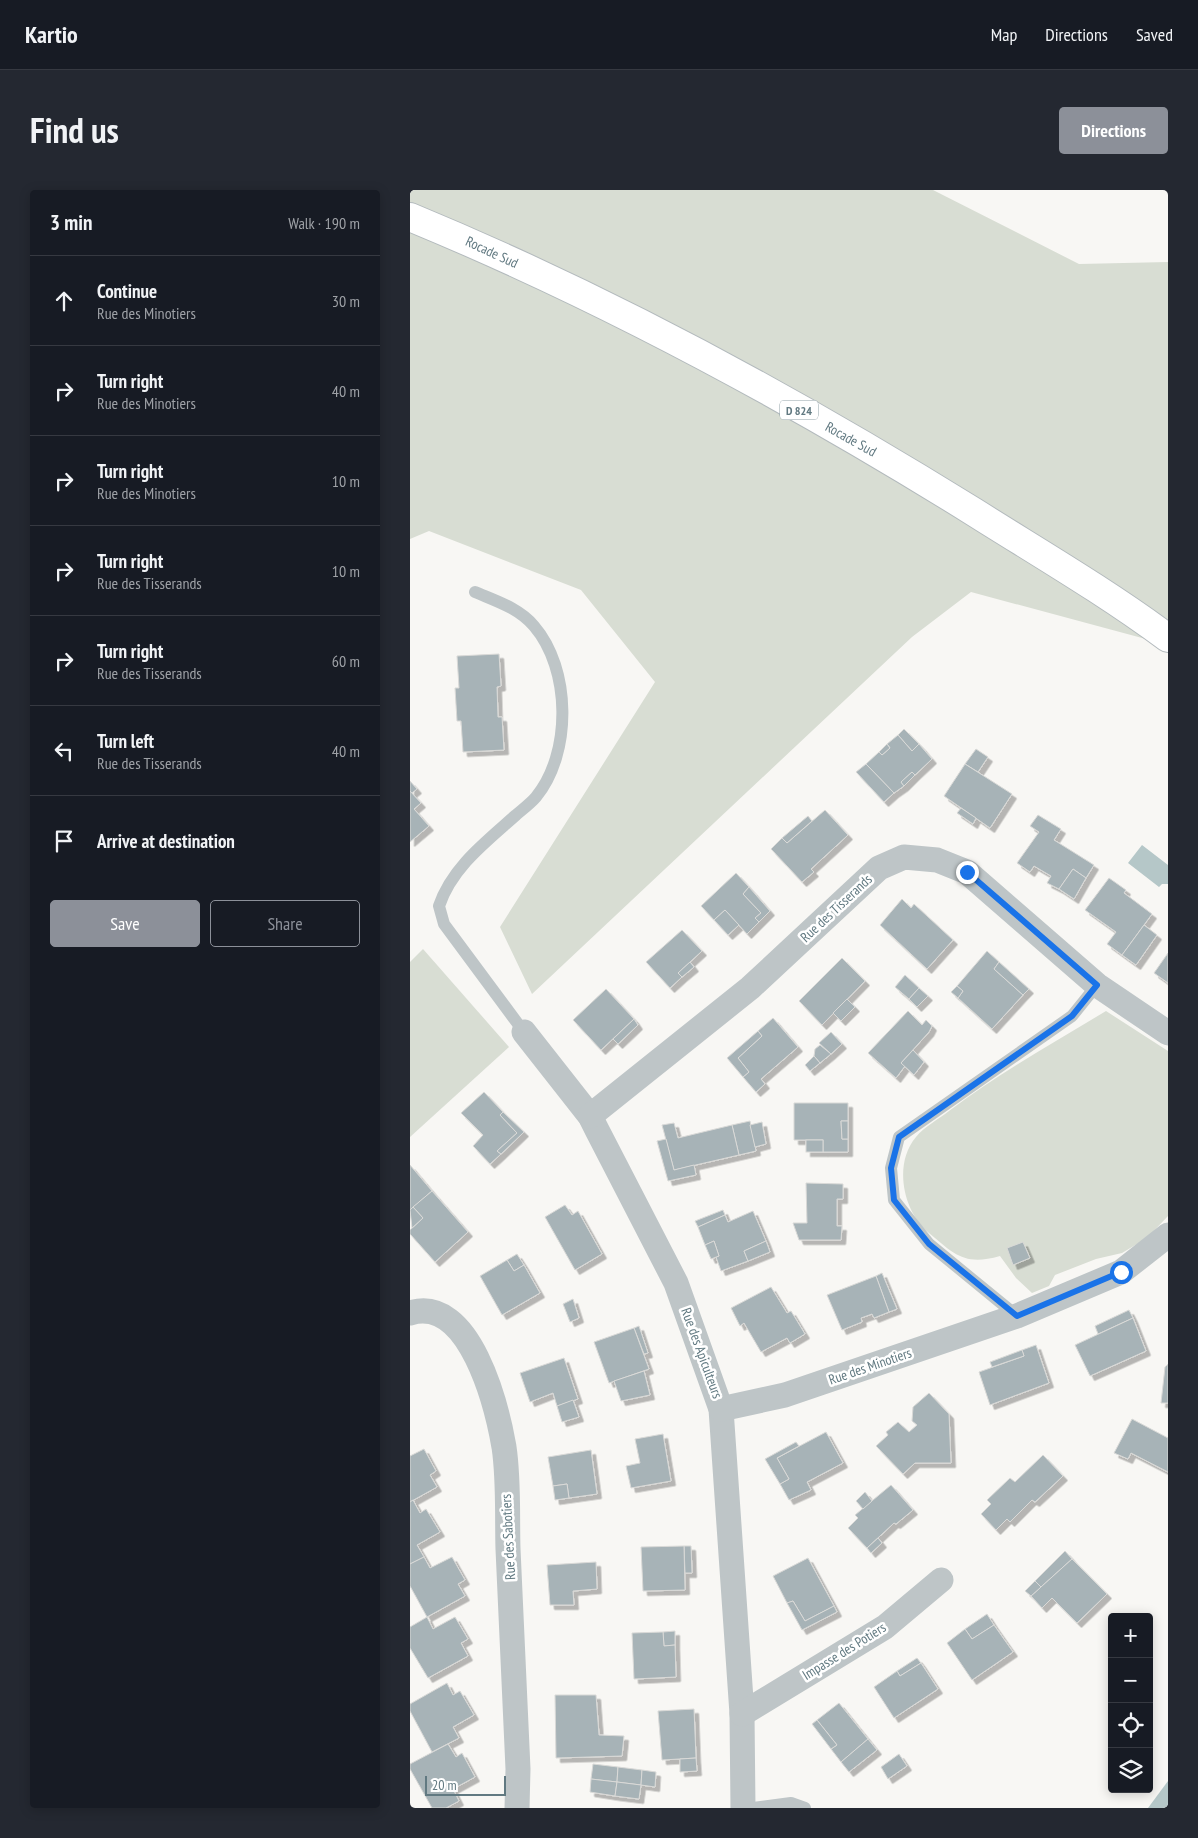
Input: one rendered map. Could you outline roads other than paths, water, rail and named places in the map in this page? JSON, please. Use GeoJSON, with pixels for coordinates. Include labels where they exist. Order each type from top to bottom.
{"type":"FeatureCollection","features":[{"type":"Feature","properties":{"kind":"main road","name":"Rocade Sud"},"geometry":{"type":"LineString","coordinates":[[410,217],[479,245],[665,335],[898,465],[1127,608],[1168,638]]}},
{"type":"Feature","properties":{"kind":"street","name":"Rue des Tisserands"},"geometry":{"type":"LineString","coordinates":[[590,1116],[750,988],[879,868],[904,858],[937,860],[967,872],[1097,985],[1168,1033]]}},
{"type":"Feature","properties":{"kind":"street","name":"Rue des Apiculteurs"},"geometry":{"type":"LineString","coordinates":[[524,1032],[590,1116],[676,1283],[721,1409],[742,1714],[743,1808]]}},
{"type":"Feature","properties":{"kind":"street","name":"Rue des Minotiers"},"geometry":{"type":"LineString","coordinates":[[721,1409],[785,1396],[1017,1316],[1121,1272],[1168,1234]]}},
{"type":"Feature","properties":{"kind":"street","name":"Rue des Sabotiers"},"geometry":{"type":"LineString","coordinates":[[410,1313],[428,1311],[443,1317],[457,1327],[476,1352],[488,1383],[504,1448],[518,1769],[517,1808]]}},
{"type":"Feature","properties":{"kind":"street","name":"Impasse des Potiers"},"geometry":{"type":"LineString","coordinates":[[742,1714],[885,1627],[940,1580]]}},
{"type":"Feature","properties":{"kind":"lane"},"geometry":{"type":"LineString","coordinates":[[475,592],[514,609],[534,626],[549,648],[562,707],[561,735],[554,766],[536,797],[472,855],[450,881],[439,906],[444,924],[524,1032]]}},
{"type":"Feature","properties":{"kind":"lane"},"geometry":{"type":"LineString","coordinates":[[1017,1316],[929,1244],[894,1200],[891,1168],[899,1137],[1072,1016],[1097,985]]}},
{"type":"Feature","properties":{"kind":"lane"},"geometry":{"type":"LineString","coordinates":[[753,1808],[791,1803],[806,1808]]}}]}
